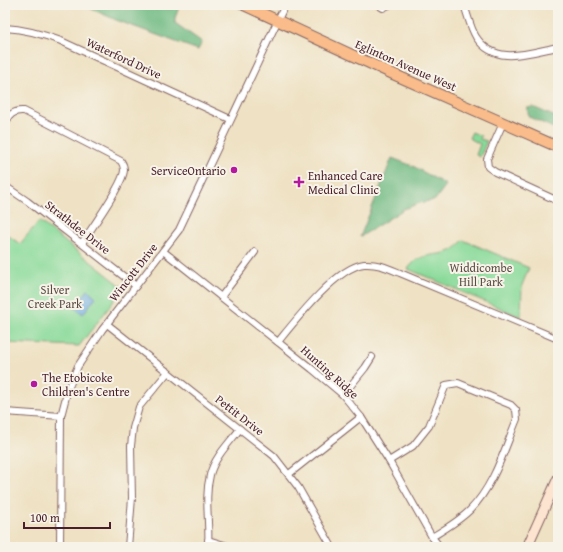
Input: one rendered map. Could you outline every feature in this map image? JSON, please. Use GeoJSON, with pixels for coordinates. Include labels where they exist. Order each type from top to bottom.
{"type":"FeatureCollection","features":[{"type":"Feature","properties":{"kind":"main road","name":"Eglinton Avenue West"},"geometry":{"type":"LineString","coordinates":[[244,5],[393,74],[558,147]]}},
{"type":"Feature","properties":{"kind":"main road"},"geometry":{"type":"LineString","coordinates":[[527,547],[558,478]]}},
{"type":"Feature","properties":{"kind":"street","name":"Wincott Drive"},"geometry":{"type":"LineString","coordinates":[[60,547],[61,416],[68,389],[78,366],[107,324],[179,230],[285,5]]}},
{"type":"Feature","properties":{"kind":"street"},"geometry":{"type":"LineString","coordinates":[[378,5],[383,8],[388,5]]}},
{"type":"Feature","properties":{"kind":"street"},"geometry":{"type":"LineString","coordinates":[[464,5],[476,37],[487,49],[498,55],[516,56],[558,47]]}},
{"type":"Feature","properties":{"kind":"street","name":"Waterford Drive"},"geometry":{"type":"LineString","coordinates":[[5,28],[18,28],[61,41],[230,119]]}},
{"type":"Feature","properties":{"kind":"street"},"geometry":{"type":"LineString","coordinates":[[5,125],[10,115],[14,112],[18,110],[24,111],[121,161],[124,171],[123,176],[112,197],[82,243]]}},
{"type":"Feature","properties":{"kind":"street"},"geometry":{"type":"LineString","coordinates":[[503,122],[487,159],[488,167],[495,172],[558,202]]}},
{"type":"Feature","properties":{"kind":"street","name":"Strathdee Drive"},"geometry":{"type":"LineString","coordinates":[[5,186],[82,243],[136,286]]}},
{"type":"Feature","properties":{"kind":"street","name":"Hunting Ridge"},"geometry":{"type":"LineString","coordinates":[[163,251],[343,395],[361,417],[389,461],[432,537],[440,547]]}},
{"type":"Feature","properties":{"kind":"street"},"geometry":{"type":"LineString","coordinates":[[221,297],[255,252]]}},
{"type":"Feature","properties":{"kind":"street"},"geometry":{"type":"LineString","coordinates":[[278,342],[305,308],[342,274],[362,264],[373,264],[394,270],[558,339]]}},
{"type":"Feature","properties":{"kind":"street","name":"Pettit Drive"},"geometry":{"type":"LineString","coordinates":[[107,324],[274,456],[298,487],[332,547]]}},
{"type":"Feature","properties":{"kind":"street"},"geometry":{"type":"LineString","coordinates":[[343,395],[366,368],[372,357]]}},
{"type":"Feature","properties":{"kind":"street"},"geometry":{"type":"LineString","coordinates":[[128,547],[132,498],[131,446],[133,428],[139,407],[168,372]]}},
{"type":"Feature","properties":{"kind":"street"},"geometry":{"type":"LineString","coordinates":[[389,461],[413,446],[428,426],[446,385],[458,383],[511,405],[516,410],[517,419],[493,476],[481,498],[456,523],[432,537]]}},
{"type":"Feature","properties":{"kind":"street"},"geometry":{"type":"LineString","coordinates":[[5,412],[61,416]]}},
{"type":"Feature","properties":{"kind":"street"},"geometry":{"type":"LineString","coordinates":[[289,474],[361,417]]}},
{"type":"Feature","properties":{"kind":"street"},"geometry":{"type":"LineString","coordinates":[[208,547],[207,495],[210,474],[219,456],[240,429]]}},
{"type":"Feature","properties":{"kind":"street"},"geometry":{"type":"LineString","coordinates":[[208,540],[231,547]]}},
{"type":"Feature","properties":{"kind":"green space"},"geometry":{"type":"Polygon","coordinates":[[[83,5],[180,5],[175,18],[175,23],[202,42],[198,50],[116,20],[83,5]]]}},
{"type":"Feature","properties":{"kind":"green space"},"geometry":{"type":"Polygon","coordinates":[[[533,107],[558,118],[558,130],[529,117],[527,108],[533,107]]]}},
{"type":"Feature","properties":{"kind":"green space"},"geometry":{"type":"Polygon","coordinates":[[[472,132],[481,136],[480,139],[487,141],[480,157],[476,155],[480,144],[469,138],[472,132]]]}},
{"type":"Feature","properties":{"kind":"green space"},"geometry":{"type":"Polygon","coordinates":[[[392,158],[413,166],[446,185],[435,200],[420,203],[404,209],[360,237],[392,158]]]}},
{"type":"Feature","properties":{"kind":"green space","name":"Silver Creek Park"},"geometry":{"type":"Polygon","coordinates":[[[39,221],[124,288],[79,346],[5,343],[5,233],[20,244],[39,221]]]}},
{"type":"Feature","properties":{"kind":"green space","name":"Widdicombe Hill Park"},"geometry":{"type":"Polygon","coordinates":[[[463,240],[529,268],[522,285],[521,317],[408,269],[414,262],[421,258],[450,251],[457,247],[463,240]]]}},
{"type":"Feature","properties":{"kind":"water"},"geometry":{"type":"Polygon","coordinates":[[[88,290],[96,297],[83,314],[74,307],[88,290]]]}},
{"type":"Feature","properties":{"kind":"place","name":"ServiceOntario"},"geometry":{"type":"Point","coordinates":[234,170]}},
{"type":"Feature","properties":{"kind":"place","name":"Enhanced Care Medical Clinic"},"geometry":{"type":"Point","coordinates":[299,182]}},
{"type":"Feature","properties":{"kind":"place","name":"The Etobicoke Children's Centre"},"geometry":{"type":"Point","coordinates":[34,384]}}]}
